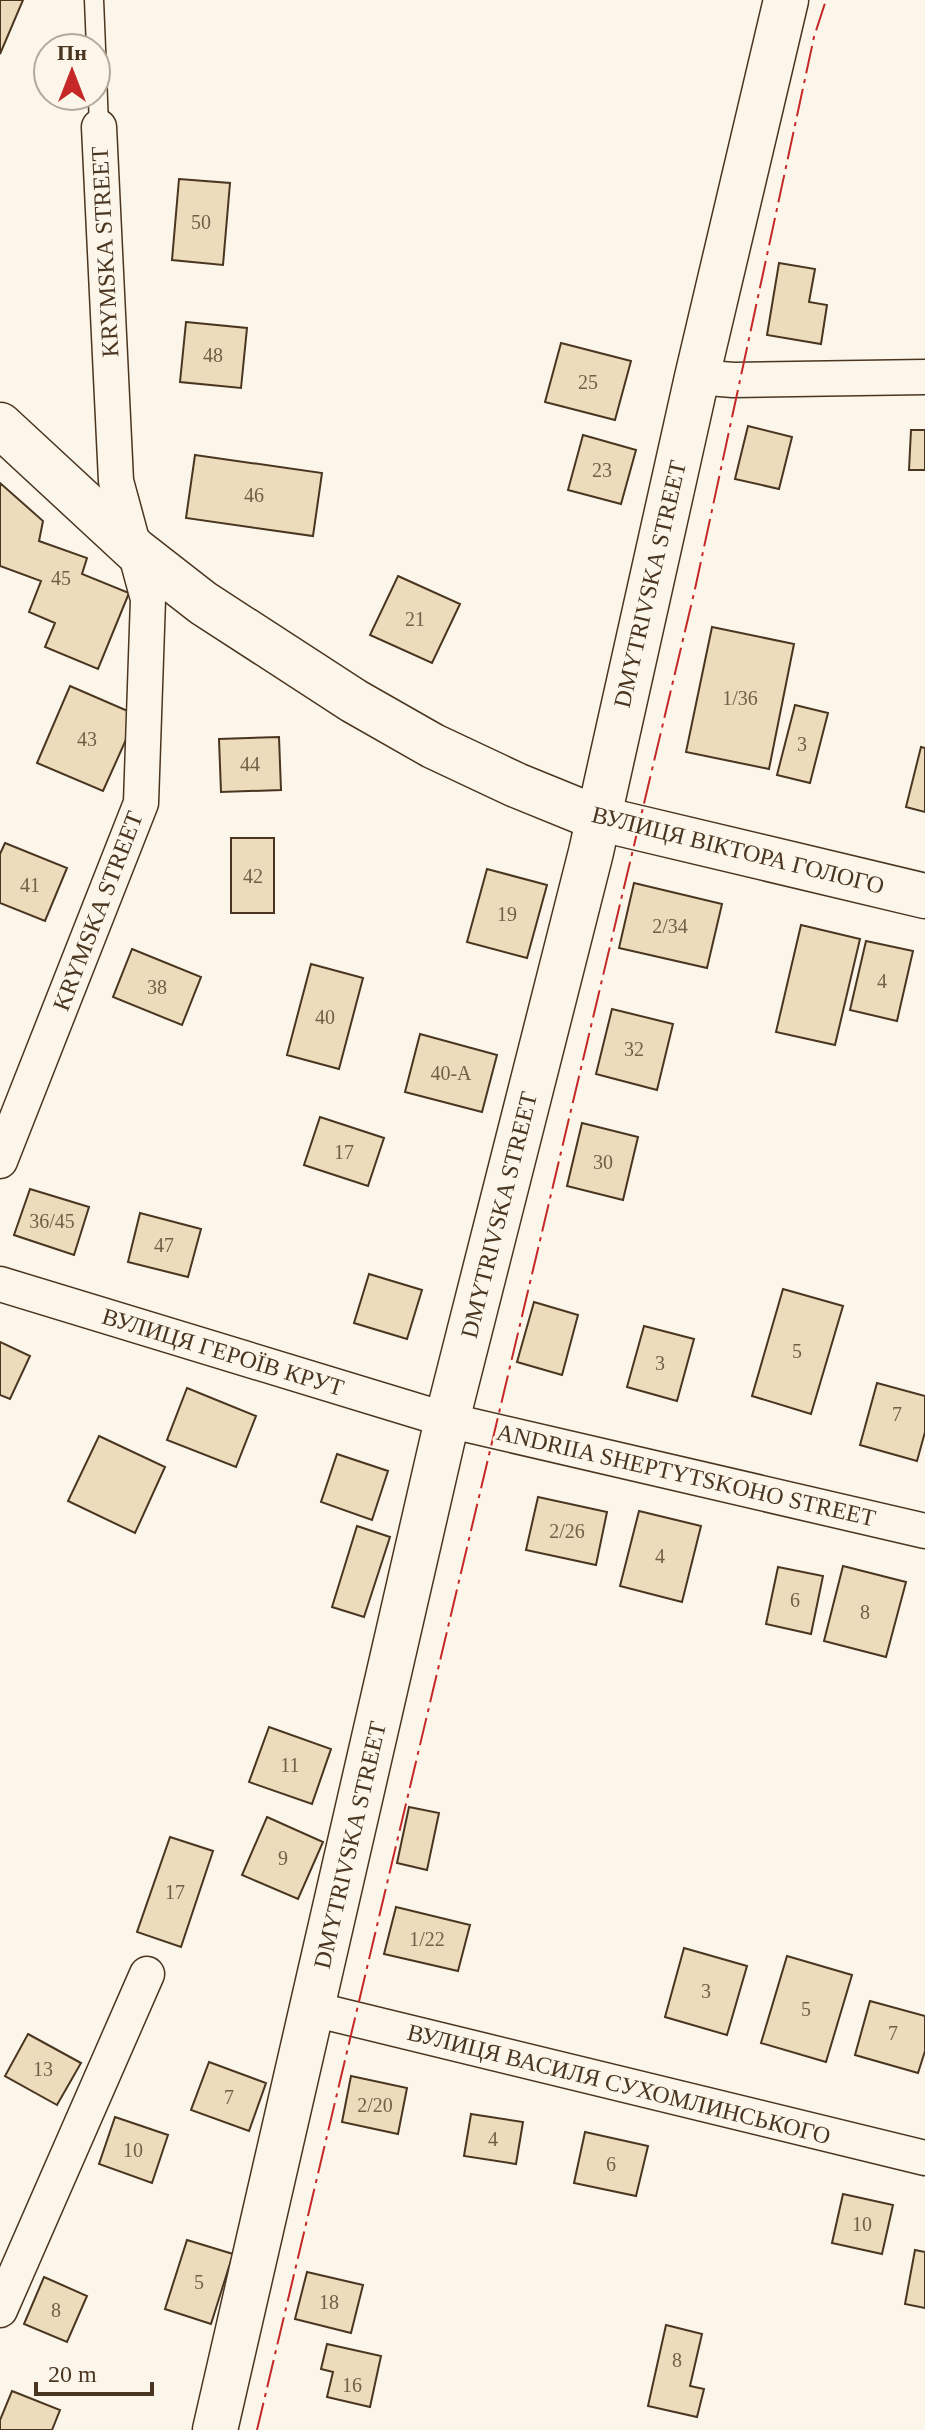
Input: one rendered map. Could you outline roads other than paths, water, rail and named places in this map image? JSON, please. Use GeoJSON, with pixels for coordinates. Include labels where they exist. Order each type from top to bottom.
{"type":"FeatureCollection","features":[{"type":"Feature","properties":{"kind":"main road","name":"DMYTRIVSKA STREET"},"geometry":{"type":"LineString","coordinates":[[215,2430],[447,1420],[597,818],[786,0]]}},
{"type":"Feature","properties":{"kind":"main road","name":"ВУЛИЦЯ ВІКТОРА ГОЛОГО"},"geometry":{"type":"LineString","coordinates":[[0,425],[135,550],[203,603],[354,701],[433,746],[597,818],[925,896]]}},
{"type":"Feature","properties":{"kind":"street","name":"KRYMSKA STREET"},"geometry":{"type":"LineString","coordinates":[[0,1161],[141,803],[148,599],[116,481],[99,127]]}},
{"type":"Feature","properties":{"kind":"street"},"geometry":{"type":"LineString","coordinates":[[697,377],[733,380],[925,377]]}},
{"type":"Feature","properties":{"kind":"street","name":"ВУЛИЦЯ ГЕРОЇВ КРУТ"},"geometry":{"type":"LineString","coordinates":[[0,1284],[447,1420]]}},
{"type":"Feature","properties":{"kind":"street","name":"ANDRIIA SHEPTYTSKOHO STREET"},"geometry":{"type":"LineString","coordinates":[[447,1420],[925,1531]]}},
{"type":"Feature","properties":{"kind":"street"},"geometry":{"type":"LineString","coordinates":[[0,2310],[147,1974]]}},
{"type":"Feature","properties":{"kind":"street","name":"ВУЛИЦЯ ВАСИЛЯ СУХОМЛИНСЬКОГО"},"geometry":{"type":"LineString","coordinates":[[313,2009],[925,2158]]}},
{"type":"Feature","properties":{"kind":"lane"},"geometry":{"type":"LineString","coordinates":[[94,0],[95,32]]}},
{"type":"Feature","properties":{"kind":"lane"},"geometry":{"type":"LineString","coordinates":[[98,112],[99,127]]}}]}
